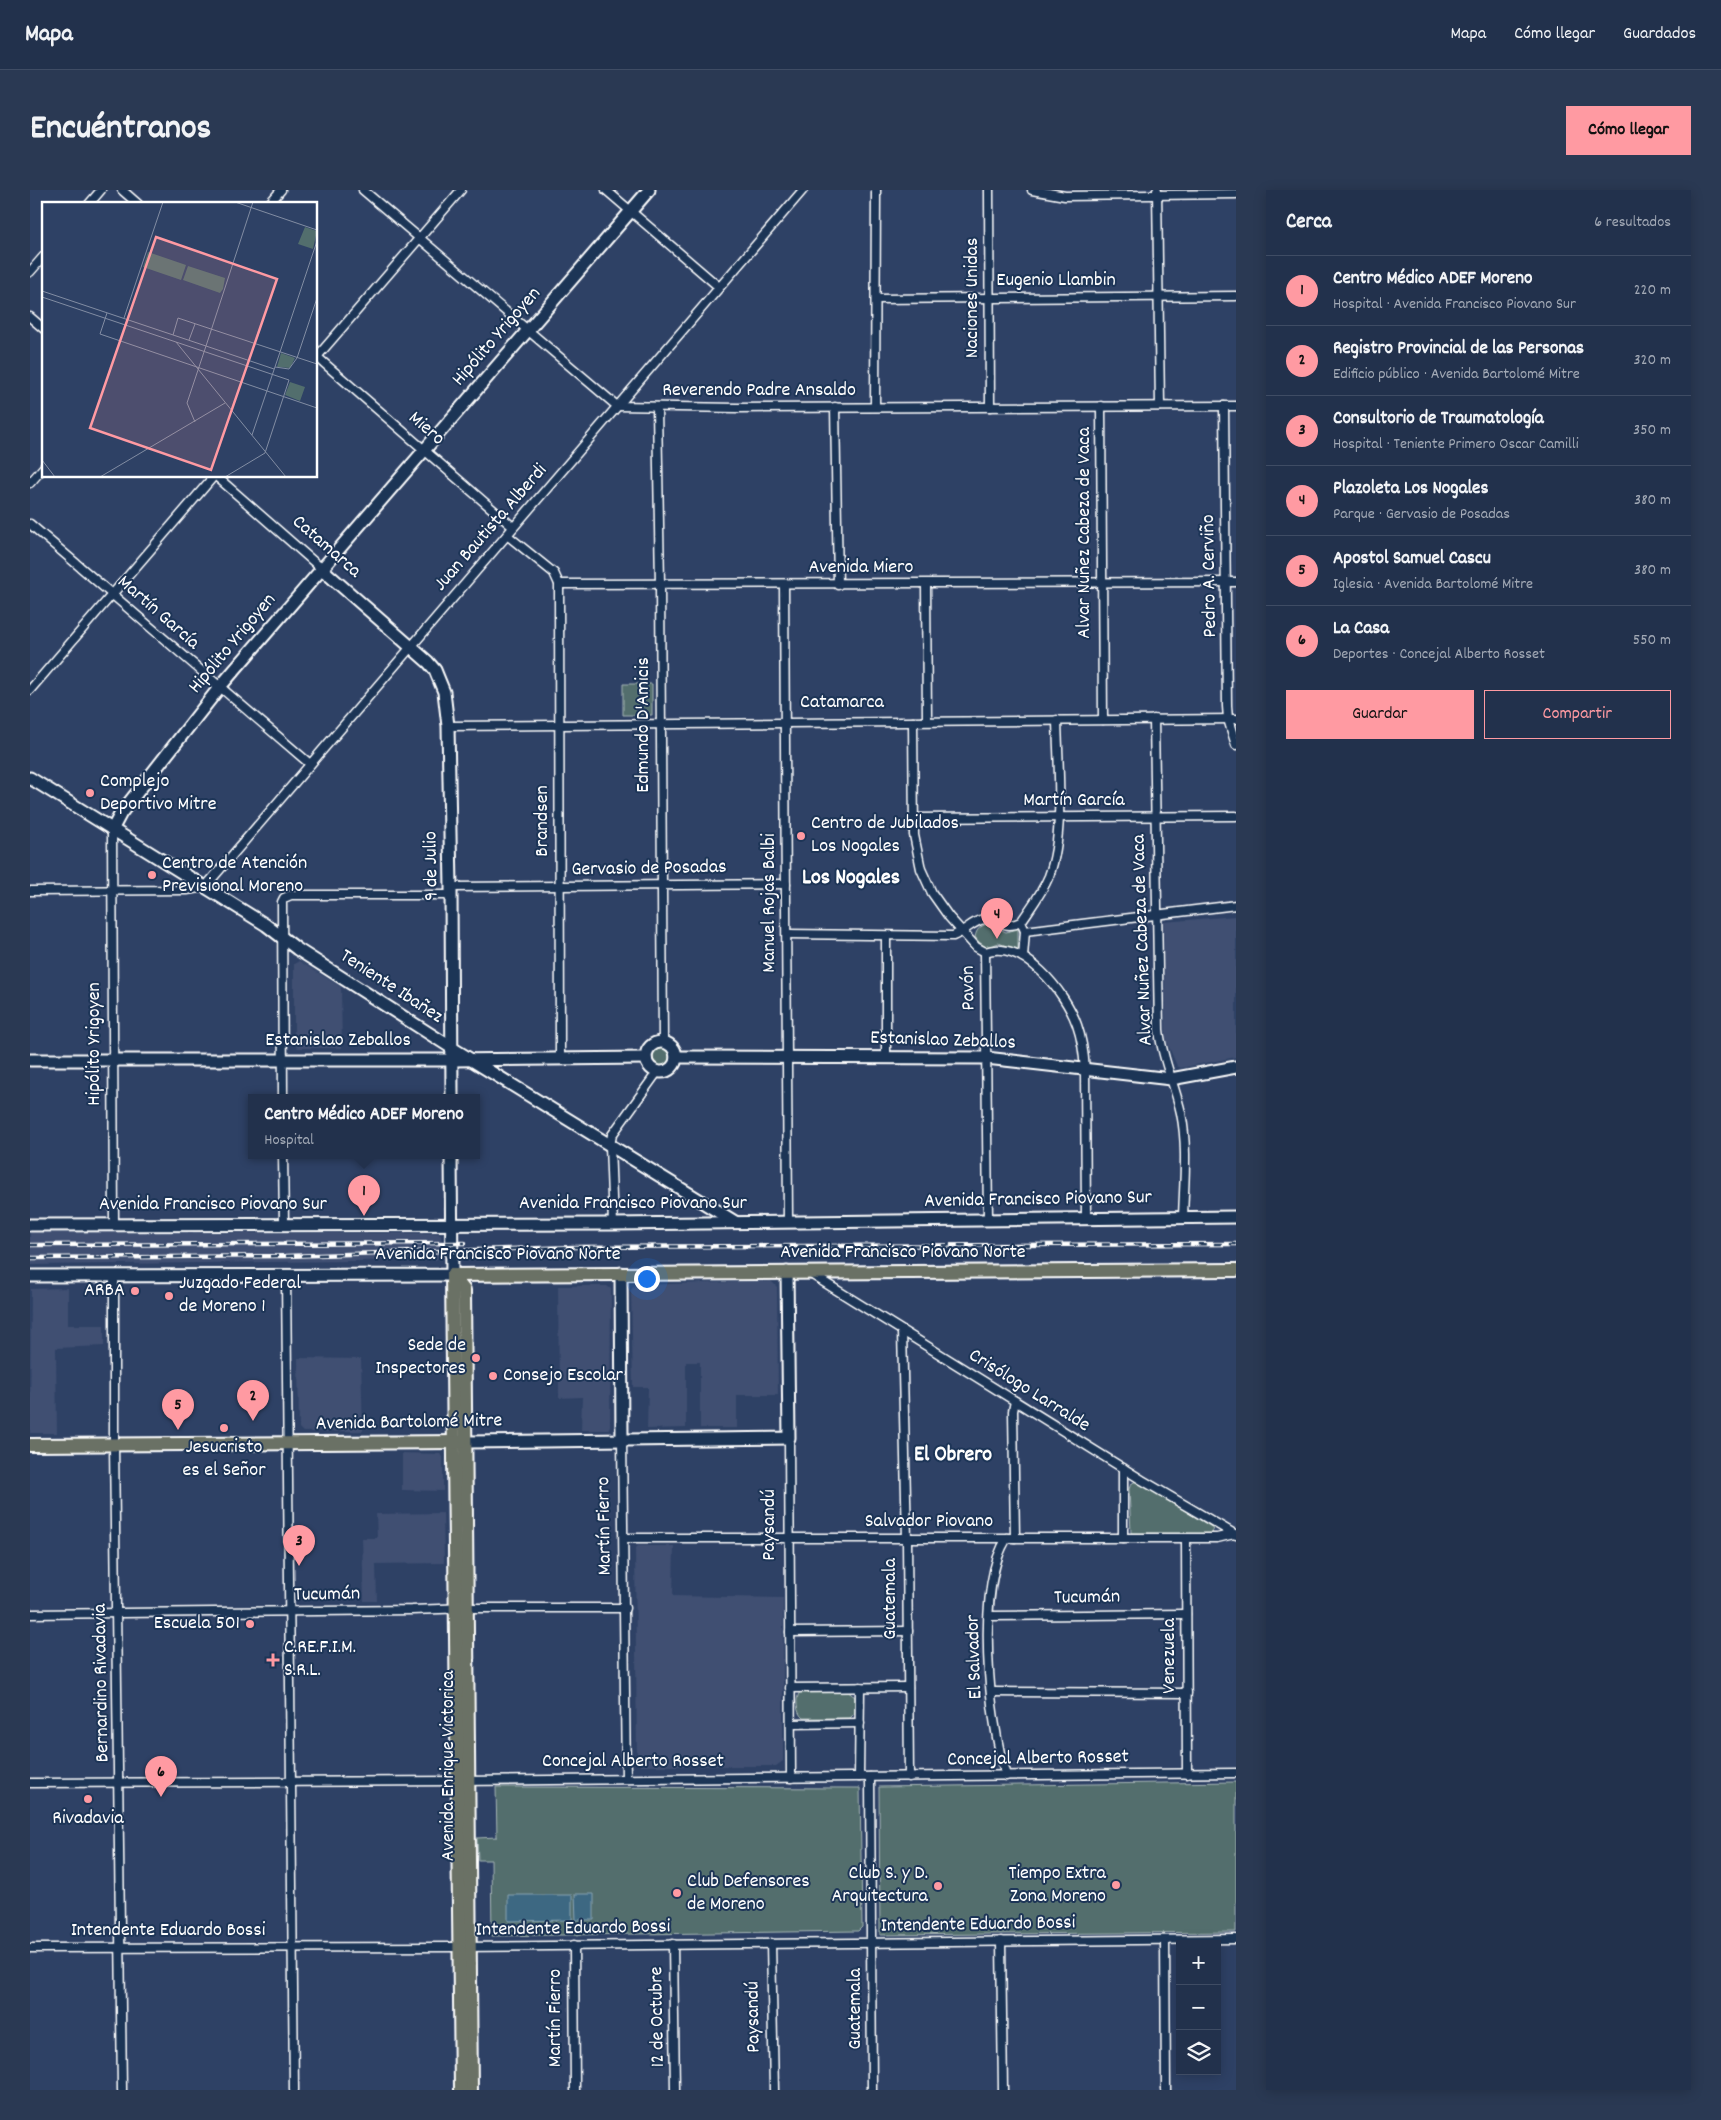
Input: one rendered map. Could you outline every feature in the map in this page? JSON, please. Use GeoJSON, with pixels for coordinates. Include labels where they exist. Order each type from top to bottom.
{"type":"FeatureCollection","features":[{"type":"Feature","properties":{"kind":"main road","name":"Avenida Francisco Piovano Norte"},"geometry":{"type":"LineString","coordinates":[[452,1275],[1236,1270]]}},
{"type":"Feature","properties":{"kind":"main road","name":"Avenida Enrique Victorica"},"geometry":{"type":"LineString","coordinates":[[452,1275],[452,1442],[462,1608]]}},
{"type":"Feature","properties":{"kind":"main road","name":"Avenida Enrique Victorica"},"geometry":{"type":"LineString","coordinates":[[452,1275],[464,1290],[466,1442],[462,1608],[462,1780],[465,1947],[471,2090]]}},
{"type":"Feature","properties":{"kind":"main road","name":"Avenida Bartolomé Mitre"},"geometry":{"type":"LineString","coordinates":[[30,1445],[466,1442]]}},
{"type":"Feature","properties":{"kind":"main road","name":"Avenida Enrique Victorica"},"geometry":{"type":"LineString","coordinates":[[461,2090],[465,1947]]}},
{"type":"Feature","properties":{"kind":"street"},"geometry":{"type":"LineString","coordinates":[[91,202],[101,190]]}},
{"type":"Feature","properties":{"kind":"street"},"geometry":{"type":"LineString","coordinates":[[122,190],[136,202]]}},
{"type":"Feature","properties":{"kind":"street"},"geometry":{"type":"LineString","coordinates":[[272,202],[281,190]]}},
{"type":"Feature","properties":{"kind":"street"},"geometry":{"type":"LineString","coordinates":[[363,190],[617,406]]}},
{"type":"Feature","properties":{"kind":"street"},"geometry":{"type":"LineString","coordinates":[[318,355],[461,190]]}},
{"type":"Feature","properties":{"kind":"street"},"geometry":{"type":"LineString","coordinates":[[606,190],[720,287]]}},
{"type":"Feature","properties":{"kind":"street","name":"Hipólito Yrigoyen"},"geometry":{"type":"LineString","coordinates":[[114,1224],[112,830],[121,813],[219,688],[649,190]]}},
{"type":"Feature","properties":{"kind":"street","name":"Juan Bautista Alberdi"},"geometry":{"type":"LineString","coordinates":[[205,887],[803,190]]}},
{"type":"Feature","properties":{"kind":"street"},"geometry":{"type":"LineString","coordinates":[[875,407],[876,190]]}},
{"type":"Feature","properties":{"kind":"street","name":"Naciones Unidas"},"geometry":{"type":"LineString","coordinates":[[989,190],[990,407]]}},
{"type":"Feature","properties":{"kind":"street"},"geometry":{"type":"LineString","coordinates":[[1032,190],[1065,196],[1157,192],[1236,194]]}},
{"type":"Feature","properties":{"kind":"street"},"geometry":{"type":"LineString","coordinates":[[1157,192],[1160,406]]}},
{"type":"Feature","properties":{"kind":"street"},"geometry":{"type":"LineString","coordinates":[[30,272],[42,258]]}},
{"type":"Feature","properties":{"kind":"street","name":"Eugenio Llambin"},"geometry":{"type":"LineString","coordinates":[[876,298],[1236,296]]}},
{"type":"Feature","properties":{"kind":"street"},"geometry":{"type":"LineString","coordinates":[[30,317],[42,327]]}},
{"type":"Feature","properties":{"kind":"street","name":"Miero"},"geometry":{"type":"LineString","coordinates":[[318,359],[425,449],[513,527]]}},
{"type":"Feature","properties":{"kind":"street","name":"Reverendo Padre Ansaldo"},"geometry":{"type":"LineString","coordinates":[[617,406],[657,408],[1236,406]]}},
{"type":"Feature","properties":{"kind":"street","name":"Alvar Nuñez Cabeza de Vaca"},"geometry":{"type":"LineString","coordinates":[[1101,406],[1103,720]]}},
{"type":"Feature","properties":{"kind":"street","name":"Pedro A. Cerviño"},"geometry":{"type":"LineString","coordinates":[[1224,406],[1226,583],[1232,719],[1236,745]]}},
{"type":"Feature","properties":{"kind":"street"},"geometry":{"type":"LineString","coordinates":[[835,407],[838,585]]}},
{"type":"Feature","properties":{"kind":"street","name":"Edmundo D'Amicis"},"geometry":{"type":"LineString","coordinates":[[657,408],[663,1042]]}},
{"type":"Feature","properties":{"kind":"street"},"geometry":{"type":"LineString","coordinates":[[30,483],[42,469]]}},
{"type":"Feature","properties":{"kind":"street"},"geometry":{"type":"LineString","coordinates":[[30,690],[213,478]]}},
{"type":"Feature","properties":{"kind":"street","name":"Catamarca"},"geometry":{"type":"LineString","coordinates":[[217,478],[411,646]]}},
{"type":"Feature","properties":{"kind":"street","name":"Martín García"},"geometry":{"type":"LineString","coordinates":[[30,524],[219,688],[310,764]]}},
{"type":"Feature","properties":{"kind":"street"},"geometry":{"type":"LineString","coordinates":[[507,535],[554,573],[559,584]]}},
{"type":"Feature","properties":{"kind":"street","name":"Avenida Miero"},"geometry":{"type":"LineString","coordinates":[[559,584],[838,585],[1236,582]]}},
{"type":"Feature","properties":{"kind":"street","name":"Brandsen"},"geometry":{"type":"LineString","coordinates":[[559,584],[560,1059]]}},
{"type":"Feature","properties":{"kind":"street","name":"Manuel Rojas Balbi"},"geometry":{"type":"LineString","coordinates":[[784,584],[788,1222]]}},
{"type":"Feature","properties":{"kind":"street"},"geometry":{"type":"LineString","coordinates":[[926,584],[926,721]]}},
{"type":"Feature","properties":{"kind":"street","name":"9 de Julio"},"geometry":{"type":"LineString","coordinates":[[411,646],[435,670],[440,680],[447,706],[452,891],[452,1094]]}},
{"type":"Feature","properties":{"kind":"street","name":"Alvar Nuñez Cabeza de Vaca"},"geometry":{"type":"LineString","coordinates":[[1154,719],[1159,1030],[1160,1043],[1183,1128],[1184,1218]]}},
{"type":"Feature","properties":{"kind":"street","name":"Catamarca"},"geometry":{"type":"LineString","coordinates":[[448,726],[1232,719]]}},
{"type":"Feature","properties":{"kind":"street"},"geometry":{"type":"LineString","coordinates":[[786,934],[953,936],[984,919],[992,919],[1006,926],[1022,922],[1043,888],[1049,874],[1058,818],[1057,720]]}},
{"type":"Feature","properties":{"kind":"street","name":"Pavón"},"geometry":{"type":"LineString","coordinates":[[913,722],[915,850],[932,893],[976,947],[985,952],[988,1219]]}},
{"type":"Feature","properties":{"kind":"street","name":"Teniente Ibañez"},"geometry":{"type":"LineString","coordinates":[[30,778],[266,925],[297,949],[471,1060],[735,1222]]}},
{"type":"Feature","properties":{"kind":"street","name":"Martín García"},"geometry":{"type":"LineString","coordinates":[[913,818],[1236,816]]}},
{"type":"Feature","properties":{"kind":"street","name":"Gervasio de Posadas"},"geometry":{"type":"LineString","coordinates":[[282,938],[282,902],[284,898],[291,895],[559,886],[786,884]]}},
{"type":"Feature","properties":{"kind":"street"},"geometry":{"type":"LineString","coordinates":[[30,891],[187,890],[205,887]]}},
{"type":"Feature","properties":{"kind":"street"},"geometry":{"type":"LineString","coordinates":[[1025,931],[1236,905]]}},
{"type":"Feature","properties":{"kind":"street"},"geometry":{"type":"LineString","coordinates":[[1022,922],[1025,931],[1023,957]]}},
{"type":"Feature","properties":{"kind":"street"},"geometry":{"type":"LineString","coordinates":[[886,936],[886,1058]]}},
{"type":"Feature","properties":{"kind":"street"},"geometry":{"type":"LineString","coordinates":[[282,938],[283,1094]]}},
{"type":"Feature","properties":{"kind":"street"},"geometry":{"type":"LineString","coordinates":[[985,952],[998,949],[1023,957],[1043,973],[1068,1007],[1077,1024],[1086,1070],[1086,1218]]}},
{"type":"Feature","properties":{"kind":"street"},"geometry":{"type":"LineString","coordinates":[[613,1224],[610,1145],[614,1130],[658,1071],[672,1067],[676,1058],[675,1050],[663,1042],[650,1047],[646,1058],[648,1065],[658,1071]]}},
{"type":"Feature","properties":{"kind":"street","name":"Estanislao Zeballos"},"geometry":{"type":"LineString","coordinates":[[30,1060],[646,1058]]}},
{"type":"Feature","properties":{"kind":"street","name":"Estanislao Zeballos"},"geometry":{"type":"LineString","coordinates":[[676,1058],[986,1058],[1171,1078],[1236,1067]]}},
{"type":"Feature","properties":{"kind":"street"},"geometry":{"type":"LineString","coordinates":[[283,1159],[284,1223]]}},
{"type":"Feature","properties":{"kind":"street"},"geometry":{"type":"LineString","coordinates":[[452,1159],[452,1275]]}},
{"type":"Feature","properties":{"kind":"street","name":"Avenida Francisco Piovano Sur"},"geometry":{"type":"LineString","coordinates":[[30,1225],[284,1223],[613,1224],[1236,1217]]}},
{"type":"Feature","properties":{"kind":"street","name":"Paysandú"},"geometry":{"type":"LineString","coordinates":[[787,1272],[791,1778]]}},
{"type":"Feature","properties":{"kind":"street","name":"Crisólogo Larralde"},"geometry":{"type":"LineString","coordinates":[[807,1272],[1123,1468],[1235,1535]]}},
{"type":"Feature","properties":{"kind":"street","name":"Martín Fierro"},"geometry":{"type":"LineString","coordinates":[[621,1273],[626,1779]]}},
{"type":"Feature","properties":{"kind":"street","name":"Avenida Francisco Piovano Norte"},"geometry":{"type":"LineString","coordinates":[[30,1276],[452,1275]]}},
{"type":"Feature","properties":{"kind":"street","name":"Bernardino Rivadavia"},"geometry":{"type":"LineString","coordinates":[[114,1276],[114,1445],[122,2090]]}},
{"type":"Feature","properties":{"kind":"street"},"geometry":{"type":"LineString","coordinates":[[286,1276],[291,1946],[294,2090]]}},
{"type":"Feature","properties":{"kind":"street","name":"Guatemala"},"geometry":{"type":"LineString","coordinates":[[902,1331],[907,1540],[909,1776]]}},
{"type":"Feature","properties":{"kind":"street","name":"El Salvador"},"geometry":{"type":"LineString","coordinates":[[1006,1776],[998,1746],[992,1692],[989,1616],[994,1573],[1002,1546],[1011,1538],[1013,1411],[1015,1401]]}},
{"type":"Feature","properties":{"kind":"street","name":"Avenida Bartolomé Mitre"},"geometry":{"type":"LineString","coordinates":[[466,1442],[789,1438]]}},
{"type":"Feature","properties":{"kind":"street"},"geometry":{"type":"LineString","coordinates":[[1123,1468],[1124,1538]]}},
{"type":"Feature","properties":{"kind":"street","name":"Salvador Piovano"},"geometry":{"type":"LineString","coordinates":[[624,1538],[907,1540],[1217,1538],[1235,1535]]}},
{"type":"Feature","properties":{"kind":"street","name":"Venezuela"},"geometry":{"type":"LineString","coordinates":[[1186,1538],[1187,1774]]}},
{"type":"Feature","properties":{"kind":"street","name":"Tucumán"},"geometry":{"type":"LineString","coordinates":[[30,1614],[462,1608],[625,1608]]}},
{"type":"Feature","properties":{"kind":"street","name":"Tucumán"},"geometry":{"type":"LineString","coordinates":[[989,1616],[1186,1614]]}},
{"type":"Feature","properties":{"kind":"street"},"geometry":{"type":"LineString","coordinates":[[790,1632],[908,1631]]}},
{"type":"Feature","properties":{"kind":"street"},"geometry":{"type":"LineString","coordinates":[[790,1688],[908,1686]]}},
{"type":"Feature","properties":{"kind":"street"},"geometry":{"type":"LineString","coordinates":[[859,1777],[860,1687]]}},
{"type":"Feature","properties":{"kind":"street"},"geometry":{"type":"LineString","coordinates":[[992,1692],[1187,1693]]}},
{"type":"Feature","properties":{"kind":"street"},"geometry":{"type":"LineString","coordinates":[[790,1724],[860,1723]]}},
{"type":"Feature","properties":{"kind":"street","name":"Concejal Alberto Rosset"},"geometry":{"type":"LineString","coordinates":[[30,1783],[1236,1773]]}},
{"type":"Feature","properties":{"kind":"street","name":"Guatemala"},"geometry":{"type":"LineString","coordinates":[[870,1777],[872,2090]]}},
{"type":"Feature","properties":{"kind":"street","name":"Intendente Eduardo Bossi"},"geometry":{"type":"LineString","coordinates":[[30,1948],[465,1947],[1236,1939]]}},
{"type":"Feature","properties":{"kind":"street"},"geometry":{"type":"LineString","coordinates":[[1165,1940],[1166,2090]]}},
{"type":"Feature","properties":{"kind":"street"},"geometry":{"type":"LineString","coordinates":[[1001,1941],[1003,2090]]}},
{"type":"Feature","properties":{"kind":"street","name":"Paysandú"},"geometry":{"type":"LineString","coordinates":[[772,1943],[774,2090]]}},
{"type":"Feature","properties":{"kind":"street","name":"12 de Octubre"},"geometry":{"type":"LineString","coordinates":[[673,1944],[675,2090]]}},
{"type":"Feature","properties":{"kind":"street","name":"Martín Fierro"},"geometry":{"type":"LineString","coordinates":[[574,1945],[575,2090]]}},
{"type":"Feature","properties":{"kind":"shaded area"},"geometry":{"type":"Polygon","coordinates":[[[1236,916],[1236,1057],[1181,1068],[1177,1066],[1166,1040],[1163,922],[1236,916]]]}},
{"type":"Feature","properties":{"kind":"shaded area"},"geometry":{"type":"Polygon","coordinates":[[[299,961],[341,987],[342,1048],[298,1048],[294,1044],[294,964],[299,961]]]}},
{"type":"Feature","properties":{"kind":"shaded area"},"geometry":{"type":"Polygon","coordinates":[[[30,1233],[438,1233],[441,1236],[442,1253],[436,1260],[30,1265],[30,1233]]]}},
{"type":"Feature","properties":{"kind":"shaded area"},"geometry":{"type":"Polygon","coordinates":[[[771,1281],[777,1287],[778,1395],[737,1395],[737,1428],[700,1428],[700,1362],[686,1362],[686,1428],[647,1429],[648,1387],[633,1387],[631,1290],[635,1285],[771,1281]]]}},
{"type":"Feature","properties":{"kind":"shaded area"},"geometry":{"type":"Polygon","coordinates":[[[558,1286],[607,1286],[611,1289],[610,1426],[608,1430],[581,1430],[582,1397],[559,1398],[558,1286]]]}},
{"type":"Feature","properties":{"kind":"shaded area"},"geometry":{"type":"Polygon","coordinates":[[[68,1288],[68,1325],[104,1325],[104,1346],[56,1348],[57,1433],[30,1433],[31,1289],[68,1288]]]}},
{"type":"Feature","properties":{"kind":"shaded area"},"geometry":{"type":"Polygon","coordinates":[[[298,1358],[361,1359],[363,1431],[303,1432],[299,1428],[298,1358]]]}},
{"type":"Feature","properties":{"kind":"shaded area"},"geometry":{"type":"Polygon","coordinates":[[[402,1453],[440,1454],[443,1457],[443,1491],[402,1490],[402,1453]]]}},
{"type":"Feature","properties":{"kind":"shaded area"},"geometry":{"type":"Polygon","coordinates":[[[443,1513],[444,1563],[376,1564],[377,1601],[364,1601],[362,1538],[377,1538],[376,1514],[443,1513]]]}},
{"type":"Feature","properties":{"kind":"shaded area"},"geometry":{"type":"Polygon","coordinates":[[[638,1546],[674,1546],[673,1596],[783,1598],[783,1761],[776,1766],[641,1766],[637,1761],[635,1549],[638,1546]]]}},
{"type":"Feature","properties":{"kind":"shaded area"},"geometry":{"type":"Polygon","coordinates":[[[575,1894],[594,1894],[594,1920],[576,1920],[575,1894]]]}},
{"type":"Feature","properties":{"kind":"shaded area"},"geometry":{"type":"Polygon","coordinates":[[[508,1895],[572,1895],[572,1920],[508,1921],[508,1895]]]}},
{"type":"Feature","properties":{"kind":"green space"},"geometry":{"type":"Polygon","coordinates":[[[623,684],[652,684],[652,715],[623,715],[623,684]]]}},
{"type":"Feature","properties":{"kind":"green space"},"geometry":{"type":"Polygon","coordinates":[[[987,924],[1006,932],[1018,929],[1018,951],[999,943],[986,947],[979,942],[975,937],[977,932],[980,927],[987,924]]]}},
{"type":"Feature","properties":{"kind":"green space"},"geometry":{"type":"Polygon","coordinates":[[[662,1047],[669,1050],[672,1057],[669,1064],[662,1067],[655,1064],[652,1057],[655,1050],[662,1047]]]}},
{"type":"Feature","properties":{"kind":"green space"},"geometry":{"type":"Polygon","coordinates":[[[1136,1481],[1213,1528],[1211,1534],[1131,1533],[1129,1489],[1131,1484],[1136,1481]]]}},
{"type":"Feature","properties":{"kind":"green space"},"geometry":{"type":"Polygon","coordinates":[[[847,1691],[855,1697],[855,1713],[850,1718],[803,1718],[799,1713],[797,1702],[800,1692],[847,1691]]]}},
{"type":"Feature","properties":{"kind":"green space","name":"Tiempo Extra Zona Moreno"},"geometry":{"type":"Polygon","coordinates":[[[1236,1782],[1236,1932],[880,1935],[879,1787],[1236,1782]]]}},
{"type":"Feature","properties":{"kind":"green space","name":"Club Defensores de Moreno"},"geometry":{"type":"Polygon","coordinates":[[[496,1787],[860,1788],[862,1927],[858,1931],[492,1936],[491,1860],[478,1860],[477,1838],[497,1837],[496,1787]]]}},
{"type":"Feature","properties":{"kind":"railway"},"geometry":{"type":"LineString","coordinates":[[30,1245],[465,1243]]}},
{"type":"Feature","properties":{"kind":"railway"},"geometry":{"type":"LineString","coordinates":[[30,1258],[286,1256],[576,1247],[1236,1244]]}},
{"type":"Feature","properties":{"kind":"place","name":"Complejo Deportivo Mitre"},"geometry":{"type":"Point","coordinates":[90,793]}},
{"type":"Feature","properties":{"kind":"place","name":"Centro de Jubilados Los Nogales"},"geometry":{"type":"Point","coordinates":[801,836]}},
{"type":"Feature","properties":{"kind":"place","name":"Centro de Atención Previsional Moreno"},"geometry":{"type":"Point","coordinates":[152,875]}},
{"type":"Feature","properties":{"kind":"place","name":"Plazoleta Los Nogales"},"geometry":{"type":"Point","coordinates":[997,939]}},
{"type":"Feature","properties":{"kind":"place","name":"Centro Médico ADEF Moreno"},"geometry":{"type":"Point","coordinates":[364,1216]}},
{"type":"Feature","properties":{"kind":"place","name":"ARBA"},"geometry":{"type":"Point","coordinates":[135,1291]}},
{"type":"Feature","properties":{"kind":"place","name":"Juzgado Federal de Moreno 1"},"geometry":{"type":"Point","coordinates":[169,1296]}},
{"type":"Feature","properties":{"kind":"place","name":"Sede de Inspectores"},"geometry":{"type":"Point","coordinates":[476,1358]}},
{"type":"Feature","properties":{"kind":"place","name":"Consejo Escolar"},"geometry":{"type":"Point","coordinates":[493,1376]}},
{"type":"Feature","properties":{"kind":"place","name":"Registro Provincial de las Personas"},"geometry":{"type":"Point","coordinates":[253,1421]}},
{"type":"Feature","properties":{"kind":"place","name":"Jesucristo es el Señor"},"geometry":{"type":"Point","coordinates":[224,1428]}},
{"type":"Feature","properties":{"kind":"place","name":"Apostol Samuel Cascu"},"geometry":{"type":"Point","coordinates":[178,1430]}},
{"type":"Feature","properties":{"kind":"place","name":"Consultorio de Traumatología"},"geometry":{"type":"Point","coordinates":[299,1566]}},
{"type":"Feature","properties":{"kind":"place","name":"Escuela 501"},"geometry":{"type":"Point","coordinates":[250,1624]}},
{"type":"Feature","properties":{"kind":"place","name":"C.RE.F.I.M. S.R.L."},"geometry":{"type":"Point","coordinates":[273,1660]}},
{"type":"Feature","properties":{"kind":"place","name":"La Casa"},"geometry":{"type":"Point","coordinates":[161,1797]}},
{"type":"Feature","properties":{"kind":"place","name":"Rivadavia"},"geometry":{"type":"Point","coordinates":[88,1799]}},
{"type":"Feature","properties":{"kind":"place","name":"Tiempo Extra Zona Moreno"},"geometry":{"type":"Point","coordinates":[1116,1885]}},
{"type":"Feature","properties":{"kind":"place","name":"Club S. y D. Arquitectura"},"geometry":{"type":"Point","coordinates":[938,1886]}},
{"type":"Feature","properties":{"kind":"place","name":"Club Defensores de Moreno"},"geometry":{"type":"Point","coordinates":[677,1893]}},
{"type":"Feature","properties":{"kind":"district","name":"Los Nogales"},"geometry":{"type":"Point","coordinates":[851,878]}},
{"type":"Feature","properties":{"kind":"district","name":"El Obrero"},"geometry":{"type":"Point","coordinates":[953,1455]}}]}
